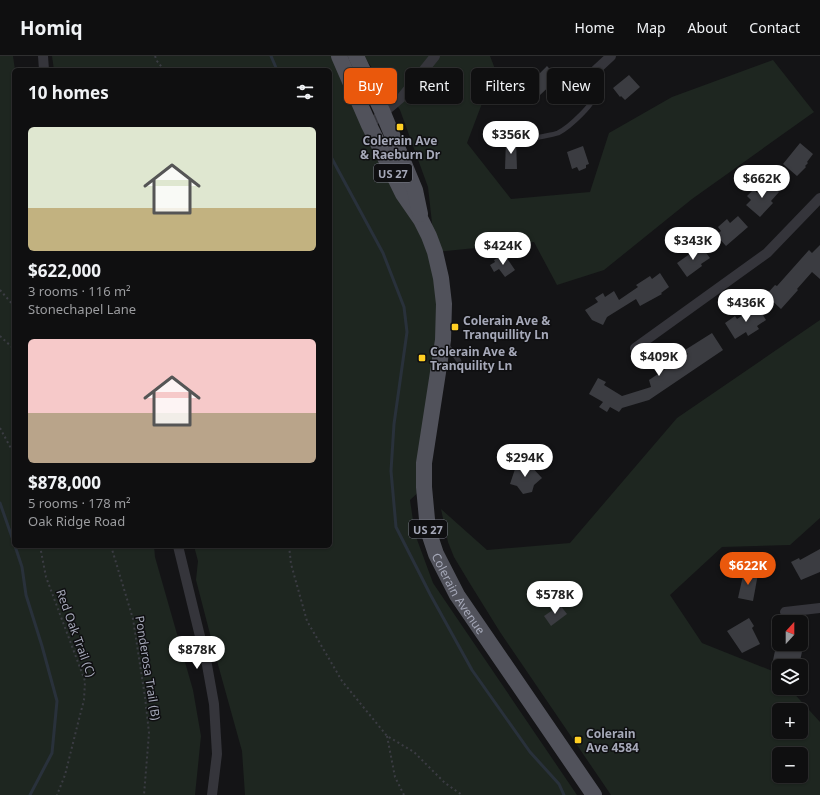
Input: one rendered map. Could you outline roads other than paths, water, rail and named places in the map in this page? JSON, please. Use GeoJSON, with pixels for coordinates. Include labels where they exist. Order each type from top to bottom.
{"type":"FeatureCollection","features":[{"type":"Feature","properties":{"kind":"main road","name":"Colerain Avenue"},"geometry":{"type":"LineString","coordinates":[[339,56],[369,125],[403,194],[421,220],[436,252],[444,304],[443,340],[424,463],[424,487],[428,530],[436,554],[457,596],[594,795]]}},
{"type":"Feature","properties":{"kind":"main road","name":"Colerain Avenue"},"geometry":{"type":"LineString","coordinates":[[356,56],[383,113],[415,190],[421,220]]}},
{"type":"Feature","properties":{"kind":"street"},"geometry":{"type":"LineString","coordinates":[[43,56],[44,68]]}},
{"type":"Feature","properties":{"kind":"street"},"geometry":{"type":"LineString","coordinates":[[369,125],[402,97],[435,56]]}},
{"type":"Feature","properties":{"kind":"street"},"geometry":{"type":"LineString","coordinates":[[598,68],[611,56]]}},
{"type":"Feature","properties":{"kind":"street"},"geometry":{"type":"LineString","coordinates":[[635,348],[767,252],[820,198]]}},
{"type":"Feature","properties":{"kind":"street"},"geometry":{"type":"LineString","coordinates":[[178,548],[207,665],[214,704],[217,754],[212,795]]}},
{"type":"Feature","properties":{"kind":"street"},"geometry":{"type":"LineString","coordinates":[[785,612],[820,608]]}},
{"type":"Feature","properties":{"kind":"lane"},"geometry":{"type":"LineString","coordinates":[[536,138],[558,133],[570,124],[590,104]]}},
{"type":"Feature","properties":{"kind":"lane"},"geometry":{"type":"LineString","coordinates":[[443,340],[459,362]]}},
{"type":"Feature","properties":{"kind":"waterway"},"geometry":{"type":"LineString","coordinates":[[271,56],[276,68]]}},
{"type":"Feature","properties":{"kind":"waterway"},"geometry":{"type":"LineString","coordinates":[[332,159],[383,253],[404,307],[407,332],[394,424],[391,471],[396,527],[430,594],[472,670],[530,752],[559,784],[564,795]]}},
{"type":"Feature","properties":{"kind":"waterway"},"geometry":{"type":"LineString","coordinates":[[0,503],[12,537]]}},
{"type":"Feature","properties":{"kind":"waterway"},"geometry":{"type":"LineString","coordinates":[[16,548],[22,567],[26,595],[57,701],[52,753],[30,795]]}},
{"type":"Feature","properties":{"kind":"place","name":"Colerain Ave & Raeburn Dr"},"geometry":{"type":"Point","coordinates":[400,127]}},
{"type":"Feature","properties":{"kind":"place","name":"Colerain Ave & Tranquillity Ln"},"geometry":{"type":"Point","coordinates":[455,327]}},
{"type":"Feature","properties":{"kind":"place","name":"Colerain Ave & Tranquility Ln"},"geometry":{"type":"Point","coordinates":[422,358]}},
{"type":"Feature","properties":{"kind":"place","name":"Colerain Ave 4584"},"geometry":{"type":"Point","coordinates":[578,740]}}]}
